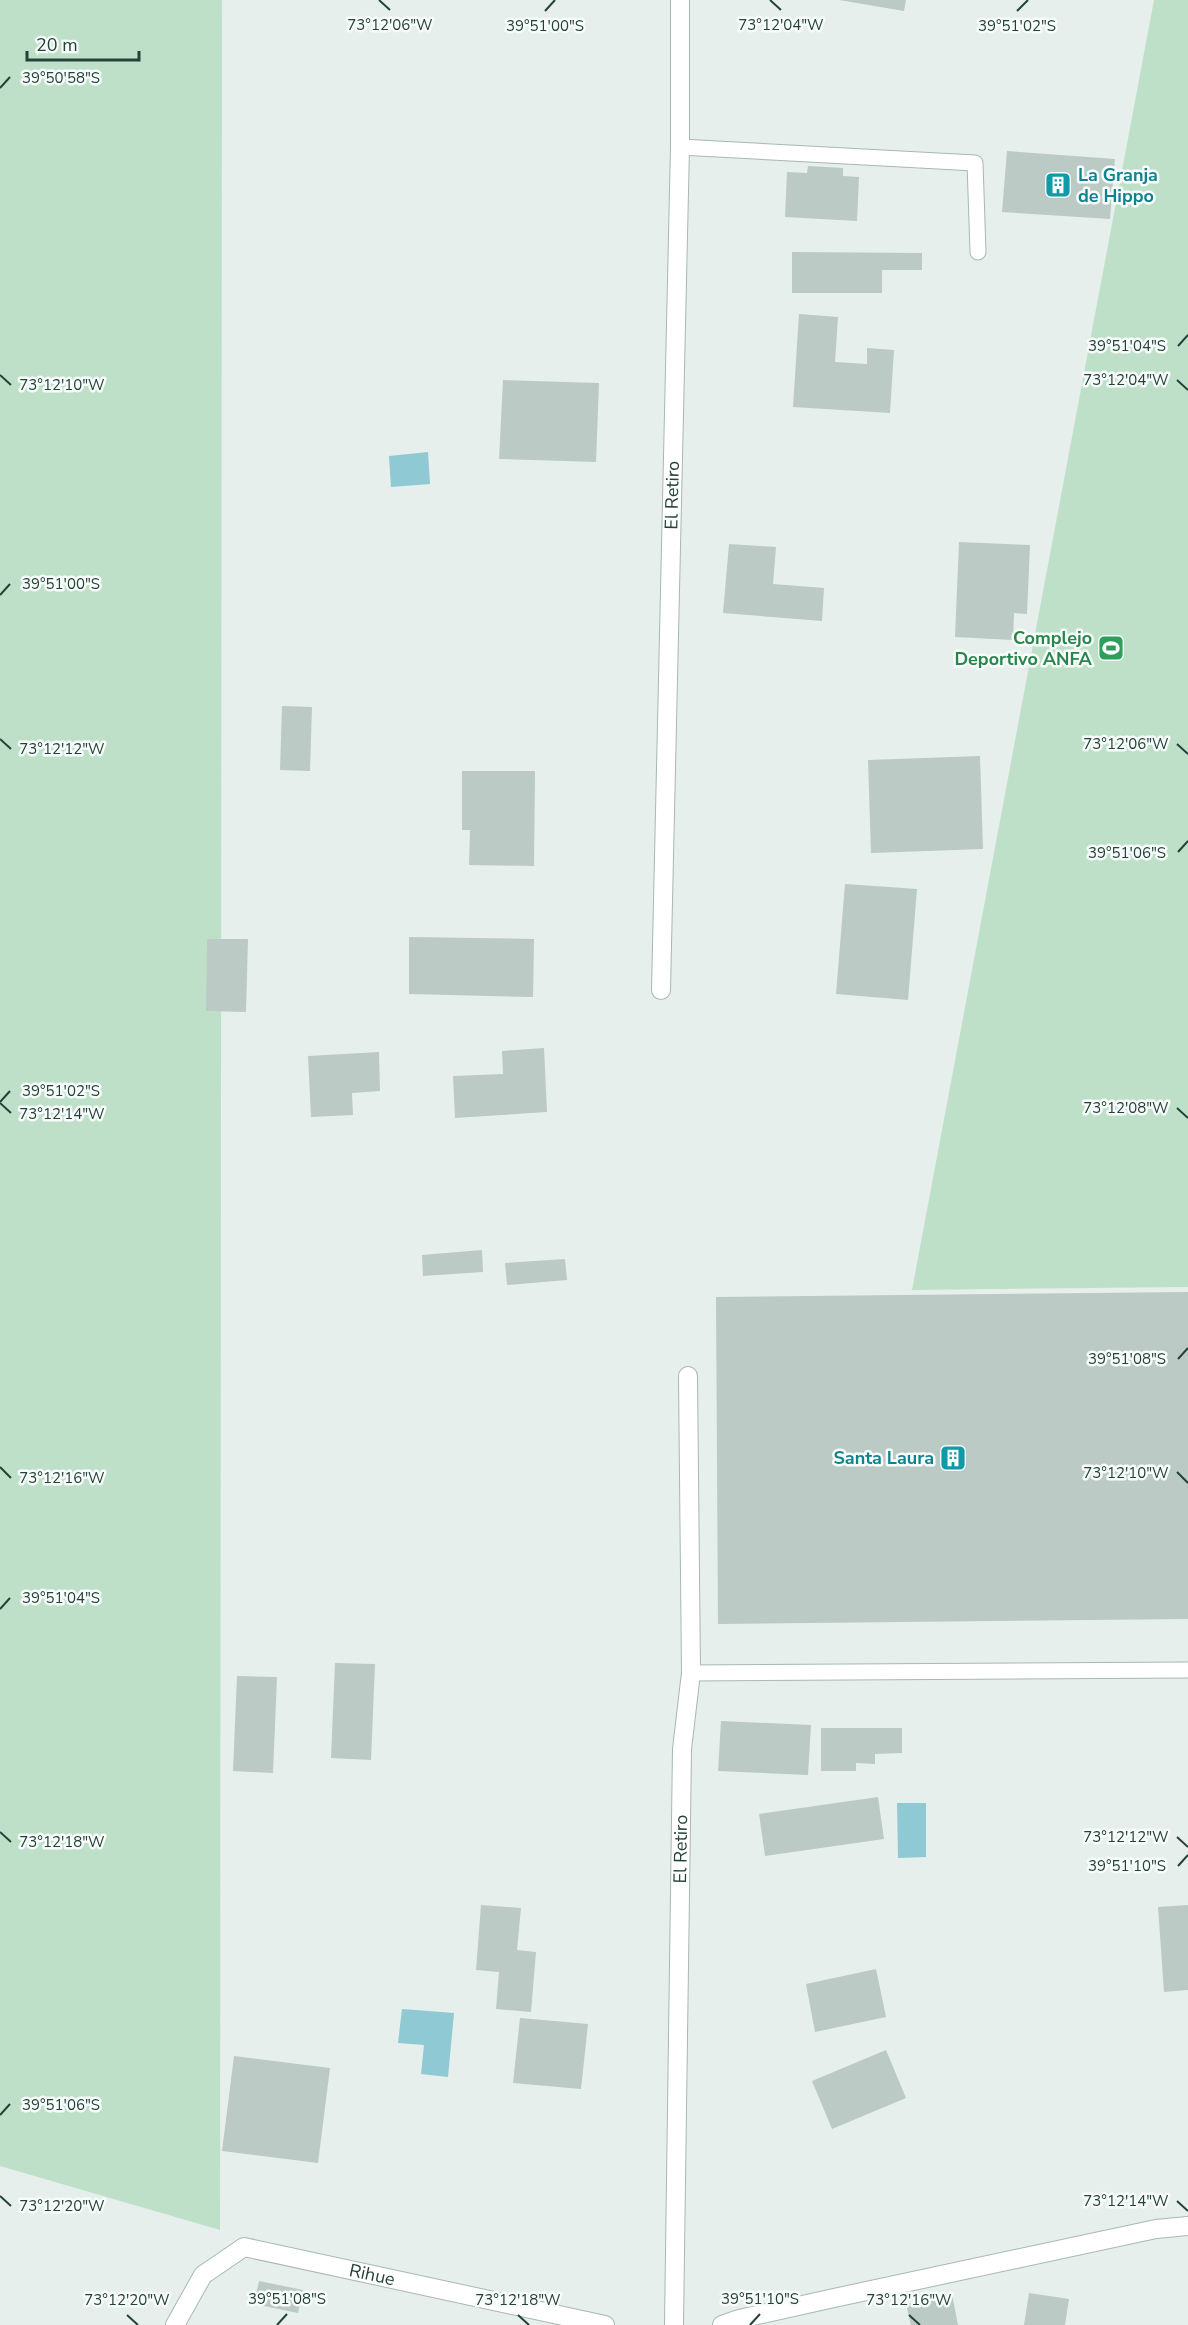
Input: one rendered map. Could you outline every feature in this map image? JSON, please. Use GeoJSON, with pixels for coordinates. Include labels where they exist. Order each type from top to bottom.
{"type":"FeatureCollection","features":[{"type":"Feature","properties":{"kind":"street","name":"El Retiro"},"geometry":{"type":"LineString","coordinates":[[661,990],[680,147],[680,0]]}},
{"type":"Feature","properties":{"kind":"street","name":"El Retiro"},"geometry":{"type":"LineString","coordinates":[[674,2325],[682,1749],[691,1673],[688,1376]]}},
{"type":"Feature","properties":{"kind":"street"},"geometry":{"type":"LineString","coordinates":[[722,2325],[739,2319],[1156,2229],[1188,2226]]}},
{"type":"Feature","properties":{"kind":"street","name":"Rihue"},"geometry":{"type":"LineString","coordinates":[[175,2325],[203,2275],[244,2247],[605,2325]]}},
{"type":"Feature","properties":{"kind":"lane"},"geometry":{"type":"LineString","coordinates":[[680,147],[975,163],[978,252]]}},
{"type":"Feature","properties":{"kind":"lane"},"geometry":{"type":"LineString","coordinates":[[691,1673],[1188,1670]]}},
{"type":"Feature","properties":{"kind":"green space"},"geometry":{"type":"Polygon","coordinates":[[[0,0],[222,0],[220,2230],[0,2166],[0,0]]]}},
{"type":"Feature","properties":{"kind":"green space","name":"Complejo Deportivo ANFA"},"geometry":{"type":"Polygon","coordinates":[[[1154,0],[1188,0],[1188,1287],[912,1290],[1154,0]]]}},
{"type":"Feature","properties":{"kind":"water"},"geometry":{"type":"Polygon","coordinates":[[[428,452],[430,484],[391,487],[389,456],[428,452]]]}},
{"type":"Feature","properties":{"kind":"water"},"geometry":{"type":"Polygon","coordinates":[[[897,1803],[926,1803],[926,1857],[898,1858],[897,1803]]]}},
{"type":"Feature","properties":{"kind":"water"},"geometry":{"type":"Polygon","coordinates":[[[402,2009],[454,2013],[448,2077],[421,2074],[424,2045],[398,2043],[402,2009]]]}},
{"type":"Feature","properties":{"kind":"building"},"geometry":{"type":"Polygon","coordinates":[[[839,0],[906,0],[904,11],[839,0]]]}},
{"type":"Feature","properties":{"kind":"building","name":"La Granja de Hippo"},"geometry":{"type":"Polygon","coordinates":[[[1007,151],[1115,159],[1110,219],[1002,212],[1007,151]]]}},
{"type":"Feature","properties":{"kind":"building"},"geometry":{"type":"Polygon","coordinates":[[[808,166],[843,168],[843,176],[859,177],[857,221],[785,217],[787,172],[807,173],[808,166]]]}},
{"type":"Feature","properties":{"kind":"building"},"geometry":{"type":"Polygon","coordinates":[[[792,252],[922,253],[922,270],[882,270],[882,293],[792,293],[792,252]]]}},
{"type":"Feature","properties":{"kind":"building"},"geometry":{"type":"Polygon","coordinates":[[[799,314],[838,317],[835,362],[867,364],[867,348],[894,350],[890,413],[793,407],[799,314]]]}},
{"type":"Feature","properties":{"kind":"building"},"geometry":{"type":"Polygon","coordinates":[[[503,380],[599,383],[596,462],[499,459],[503,380]]]}},
{"type":"Feature","properties":{"kind":"building"},"geometry":{"type":"Polygon","coordinates":[[[959,542],[1030,545],[1027,614],[1014,613],[1013,640],[955,637],[959,542]]]}},
{"type":"Feature","properties":{"kind":"building"},"geometry":{"type":"Polygon","coordinates":[[[729,544],[776,547],[773,584],[824,588],[822,621],[723,613],[729,544]]]}},
{"type":"Feature","properties":{"kind":"building"},"geometry":{"type":"Polygon","coordinates":[[[282,706],[312,707],[310,771],[280,770],[282,706]]]}},
{"type":"Feature","properties":{"kind":"building"},"geometry":{"type":"Polygon","coordinates":[[[980,756],[983,849],[871,853],[868,760],[980,756]]]}},
{"type":"Feature","properties":{"kind":"building"},"geometry":{"type":"Polygon","coordinates":[[[462,771],[535,771],[534,866],[469,865],[470,830],[462,830],[462,771]]]}},
{"type":"Feature","properties":{"kind":"building"},"geometry":{"type":"Polygon","coordinates":[[[845,884],[917,889],[908,1000],[836,994],[845,884]]]}},
{"type":"Feature","properties":{"kind":"building"},"geometry":{"type":"Polygon","coordinates":[[[409,937],[534,939],[533,997],[409,994],[409,937]]]}},
{"type":"Feature","properties":{"kind":"building"},"geometry":{"type":"Polygon","coordinates":[[[207,939],[248,939],[246,1012],[206,1011],[207,939]]]}},
{"type":"Feature","properties":{"kind":"building"},"geometry":{"type":"Polygon","coordinates":[[[544,1048],[547,1112],[455,1118],[453,1076],[503,1074],[502,1051],[544,1048]]]}},
{"type":"Feature","properties":{"kind":"building"},"geometry":{"type":"Polygon","coordinates":[[[379,1052],[380,1091],[352,1093],[353,1115],[311,1117],[308,1056],[379,1052]]]}},
{"type":"Feature","properties":{"kind":"building"},"geometry":{"type":"Polygon","coordinates":[[[482,1250],[483,1272],[423,1276],[422,1255],[482,1250]]]}},
{"type":"Feature","properties":{"kind":"building"},"geometry":{"type":"Polygon","coordinates":[[[565,1259],[567,1280],[507,1285],[505,1263],[565,1259]]]}},
{"type":"Feature","properties":{"kind":"building","name":"Santa Laura"},"geometry":{"type":"Polygon","coordinates":[[[1188,1292],[1188,1619],[718,1624],[716,1297],[1188,1292]]]}},
{"type":"Feature","properties":{"kind":"building"},"geometry":{"type":"Polygon","coordinates":[[[335,1663],[375,1664],[371,1760],[331,1758],[335,1663]]]}},
{"type":"Feature","properties":{"kind":"building"},"geometry":{"type":"Polygon","coordinates":[[[237,1676],[277,1677],[273,1773],[233,1771],[237,1676]]]}},
{"type":"Feature","properties":{"kind":"building"},"geometry":{"type":"Polygon","coordinates":[[[721,1721],[811,1725],[808,1775],[718,1771],[721,1721]]]}},
{"type":"Feature","properties":{"kind":"building"},"geometry":{"type":"Polygon","coordinates":[[[821,1728],[902,1728],[902,1753],[875,1754],[875,1764],[856,1763],[856,1771],[821,1771],[821,1728]]]}},
{"type":"Feature","properties":{"kind":"building"},"geometry":{"type":"Polygon","coordinates":[[[878,1797],[884,1839],[765,1856],[759,1814],[878,1797]]]}},
{"type":"Feature","properties":{"kind":"building"},"geometry":{"type":"Polygon","coordinates":[[[481,1905],[521,1908],[517,1950],[536,1952],[531,2012],[496,2009],[499,1972],[476,1970],[481,1905]]]}},
{"type":"Feature","properties":{"kind":"building"},"geometry":{"type":"Polygon","coordinates":[[[1188,1905],[1188,1990],[1164,1992],[1158,1907],[1188,1905]]]}},
{"type":"Feature","properties":{"kind":"building"},"geometry":{"type":"Polygon","coordinates":[[[876,1969],[886,2017],[815,2032],[806,1984],[876,1969]]]}},
{"type":"Feature","properties":{"kind":"building"},"geometry":{"type":"Polygon","coordinates":[[[520,2018],[588,2024],[581,2089],[513,2083],[520,2018]]]}},
{"type":"Feature","properties":{"kind":"building"},"geometry":{"type":"Polygon","coordinates":[[[886,2050],[906,2098],[832,2129],[812,2081],[886,2050]]]}},
{"type":"Feature","properties":{"kind":"building"},"geometry":{"type":"Polygon","coordinates":[[[234,2056],[330,2068],[318,2163],[222,2151],[234,2056]]]}},
{"type":"Feature","properties":{"kind":"building"},"geometry":{"type":"Polygon","coordinates":[[[259,2281],[303,2290],[298,2313],[254,2304],[259,2281]]]}},
{"type":"Feature","properties":{"kind":"building"},"geometry":{"type":"Polygon","coordinates":[[[1029,2293],[1069,2299],[1065,2325],[1024,2325],[1029,2293]]]}},
{"type":"Feature","properties":{"kind":"building"},"geometry":{"type":"Polygon","coordinates":[[[952,2294],[958,2325],[911,2325],[906,2304],[952,2294]]]}},
{"type":"Feature","properties":{"kind":"place","name":"La Granja de Hippo"},"geometry":{"type":"Point","coordinates":[1058,185]}},
{"type":"Feature","properties":{"kind":"place","name":"Complejo Deportivo ANFA"},"geometry":{"type":"Point","coordinates":[1111,648]}},
{"type":"Feature","properties":{"kind":"place","name":"Santa Laura"},"geometry":{"type":"Point","coordinates":[953,1458]}}]}
